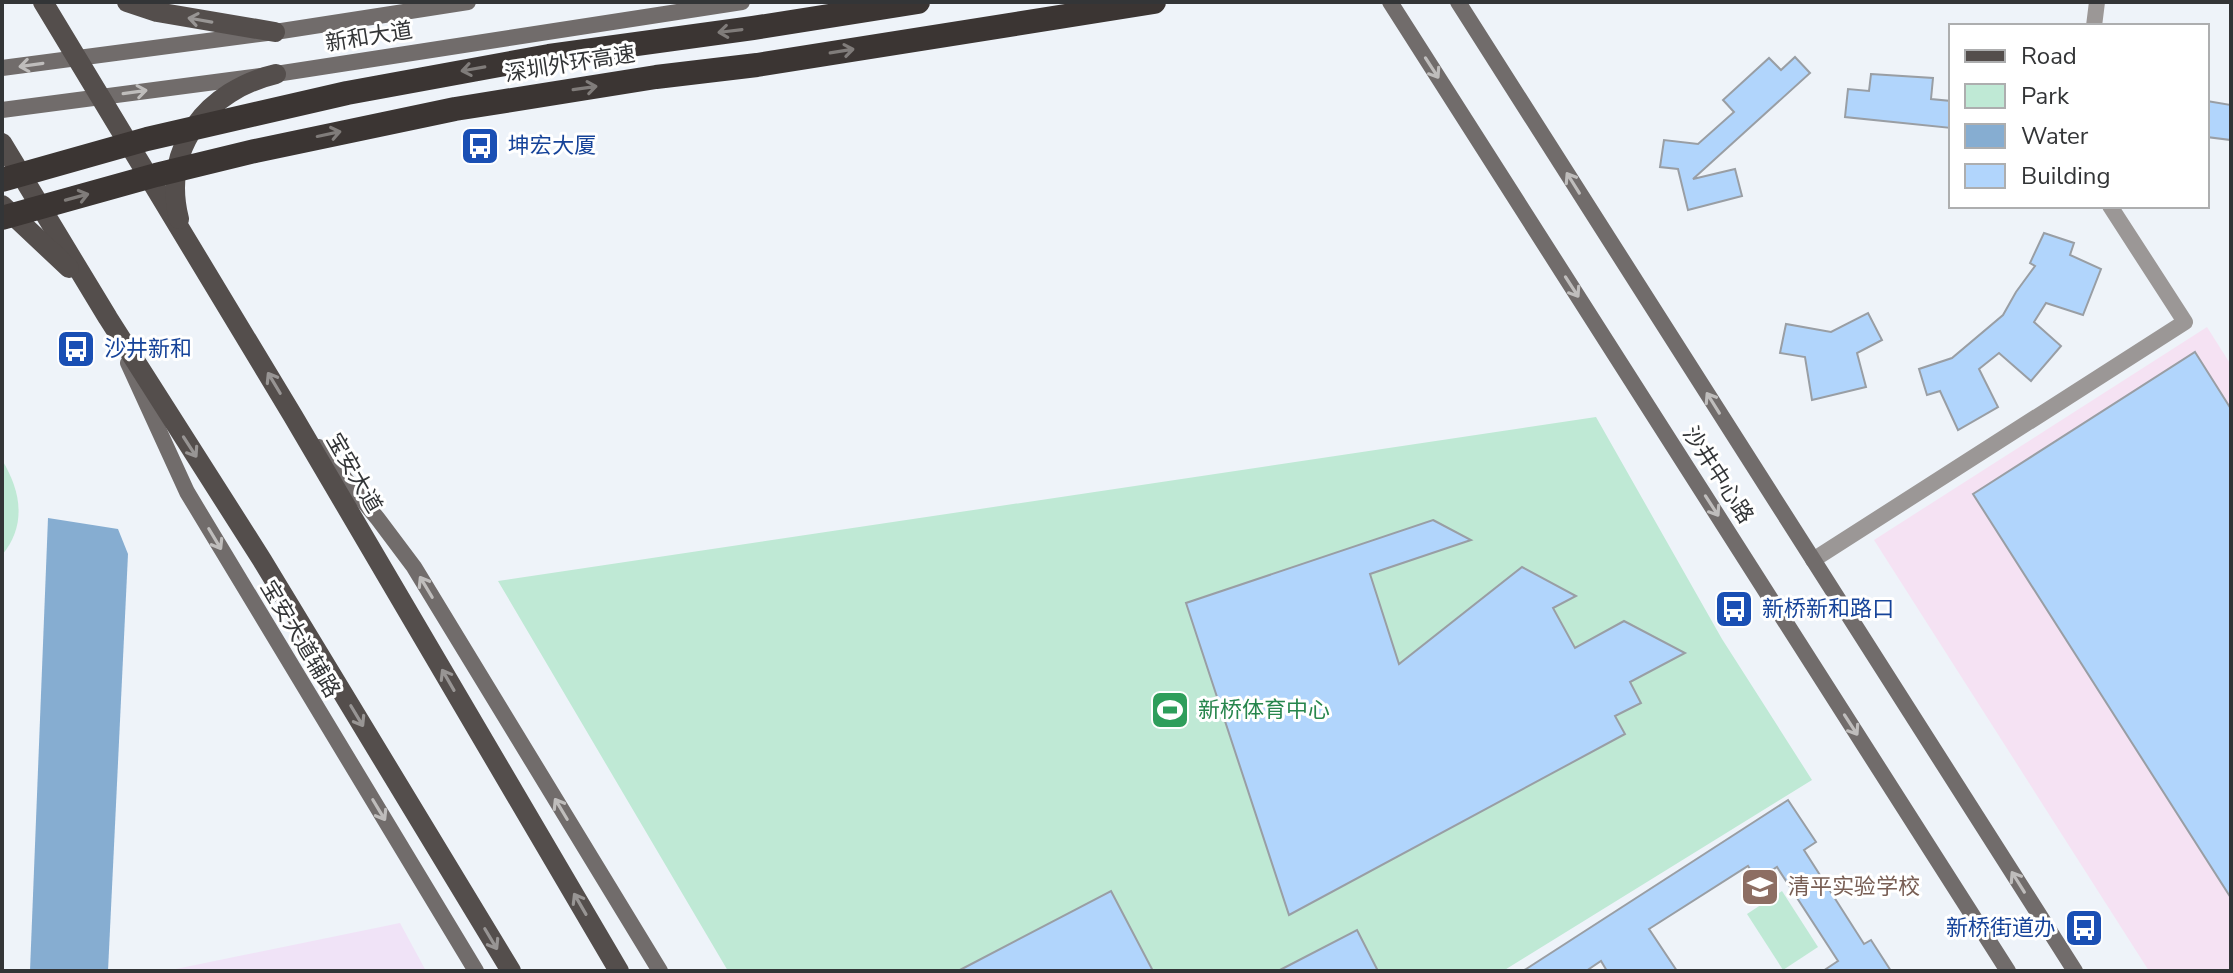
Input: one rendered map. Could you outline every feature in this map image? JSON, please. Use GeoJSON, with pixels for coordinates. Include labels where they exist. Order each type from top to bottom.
{"type":"FeatureCollection","features":[{"type":"Feature","properties":{"kind":"highway","name":"深圳外环高速"},"geometry":{"type":"LineString","coordinates":[[2,180],[147,139],[361,90],[549,56],[918,2]]}},
{"type":"Feature","properties":{"kind":"highway","name":"深圳外环高速"},"geometry":{"type":"LineString","coordinates":[[2,218],[255,151],[455,109],[1154,2]]}},
{"type":"Feature","properties":{"kind":"main road","name":"宝安大道"},"geometry":{"type":"LineString","coordinates":[[43,2],[293,416],[619,971]]}},
{"type":"Feature","properties":{"kind":"main road"},"geometry":{"type":"LineString","coordinates":[[127,2],[157,12],[275,32]]}},
{"type":"Feature","properties":{"kind":"main road","name":"新和大道"},"geometry":{"type":"LineString","coordinates":[[2,68],[275,32],[468,2]]}},
{"type":"Feature","properties":{"kind":"main road","name":"新和大道"},"geometry":{"type":"LineString","coordinates":[[2,110],[276,74],[742,2]]}},
{"type":"Feature","properties":{"kind":"main road","name":"沙井中心路"},"geometry":{"type":"LineString","coordinates":[[1390,2],[2008,971]]}},
{"type":"Feature","properties":{"kind":"main road","name":"沙井中心路"},"geometry":{"type":"LineString","coordinates":[[1458,2],[2075,971]]}},
{"type":"Feature","properties":{"kind":"main road"},"geometry":{"type":"LineString","coordinates":[[184,234],[178,214],[177,172],[191,132],[203,114],[219,99],[255,79],[276,74]]}},
{"type":"Feature","properties":{"kind":"main road"},"geometry":{"type":"LineString","coordinates":[[2,143],[89,288],[262,560],[511,971]]}},
{"type":"Feature","properties":{"kind":"main road"},"geometry":{"type":"LineString","coordinates":[[2,205],[89,288]]}},
{"type":"Feature","properties":{"kind":"main road","name":"宝安大道辅路"},"geometry":{"type":"LineString","coordinates":[[108,318],[187,492],[476,971]]}},
{"type":"Feature","properties":{"kind":"main road"},"geometry":{"type":"LineString","coordinates":[[293,416],[414,567],[660,971]]}},
{"type":"Feature","properties":{"kind":"street"},"geometry":{"type":"LineString","coordinates":[[2094,24],[2097,2]]}},
{"type":"Feature","properties":{"kind":"street"},"geometry":{"type":"LineString","coordinates":[[1813,560],[2185,322],[2111,208]]}},
{"type":"Feature","properties":{"kind":"shaded area"},"geometry":{"type":"Polygon","coordinates":[[[2207,327],[2231,365],[2231,971],[2149,971],[1874,540],[2207,327]]]}},
{"type":"Feature","properties":{"kind":"shaded area"},"geometry":{"type":"Polygon","coordinates":[[[400,923],[426,971],[166,971],[400,923]]]}},
{"type":"Feature","properties":{"kind":"green space","name":"新桥体育中心"},"geometry":{"type":"Polygon","coordinates":[[[1596,417],[1722,639],[1812,780],[1503,971],[728,971],[498,581],[1596,417]]]}},
{"type":"Feature","properties":{"kind":"green space"},"geometry":{"type":"Polygon","coordinates":[[[2,460],[14,484],[18,520],[10,544],[2,555],[2,460]]]}},
{"type":"Feature","properties":{"kind":"green space"},"geometry":{"type":"Polygon","coordinates":[[[1782,891],[1818,947],[1783,970],[1747,914],[1782,891]]]}},
{"type":"Feature","properties":{"kind":"water"},"geometry":{"type":"Polygon","coordinates":[[[48,518],[118,529],[128,554],[108,971],[30,971],[48,518]]]}},
{"type":"Feature","properties":{"kind":"building"},"geometry":{"type":"Polygon","coordinates":[[[1795,57],[1810,73],[1693,179],[1735,169],[1742,196],[1688,210],[1678,169],[1660,167],[1664,140],[1698,144],[1734,112],[1723,100],[1769,58],[1781,70],[1795,57]]]}},
{"type":"Feature","properties":{"kind":"building"},"geometry":{"type":"Polygon","coordinates":[[[1871,74],[1933,78],[1931,99],[1949,101],[1949,128],[1845,117],[1848,89],[1869,91],[1871,74]]]}},
{"type":"Feature","properties":{"kind":"building"},"geometry":{"type":"Polygon","coordinates":[[[2209,101],[2231,105],[2231,140],[2209,137],[2209,101]]]}},
{"type":"Feature","properties":{"kind":"building"},"geometry":{"type":"Polygon","coordinates":[[[2044,233],[2074,243],[2070,255],[2101,269],[2083,315],[2046,303],[2034,322],[2061,346],[2031,381],[1999,353],[1979,369],[1998,407],[1958,430],[1940,391],[1927,395],[1919,369],[1952,358],[2003,315],[2035,266],[2030,263],[2044,233]]]}},
{"type":"Feature","properties":{"kind":"building"},"geometry":{"type":"Polygon","coordinates":[[[1868,313],[1882,340],[1857,353],[1866,387],[1812,400],[1805,357],[1780,353],[1786,324],[1831,332],[1868,313]]]}},
{"type":"Feature","properties":{"kind":"building"},"geometry":{"type":"Polygon","coordinates":[[[2195,352],[2231,409],[2231,898],[1973,494],[2195,352]]]}},
{"type":"Feature","properties":{"kind":"building"},"geometry":{"type":"Polygon","coordinates":[[[1433,520],[1471,540],[1370,574],[1399,664],[1522,567],[1576,596],[1553,608],[1575,648],[1624,621],[1685,653],[1630,682],[1641,703],[1615,716],[1625,734],[1289,915],[1186,603],[1433,520]]]}},
{"type":"Feature","properties":{"kind":"building"},"geometry":{"type":"Polygon","coordinates":[[[1788,800],[1816,842],[1804,850],[1864,944],[1871,940],[1891,971],[1823,971],[1838,961],[1777,867],[1757,880],[1748,866],[1649,929],[1677,971],[1607,971],[1601,961],[1586,971],[1523,971],[1788,800]]]}},
{"type":"Feature","properties":{"kind":"building"},"geometry":{"type":"Polygon","coordinates":[[[1111,891],[1153,971],[958,971],[1111,891]]]}},
{"type":"Feature","properties":{"kind":"building"},"geometry":{"type":"Polygon","coordinates":[[[1357,930],[1378,971],[1278,971],[1357,930]]]}},
{"type":"Feature","properties":{"kind":"place","name":"坤宏大厦"},"geometry":{"type":"Point","coordinates":[480,146]}},
{"type":"Feature","properties":{"kind":"place","name":"沙井新和"},"geometry":{"type":"Point","coordinates":[76,349]}},
{"type":"Feature","properties":{"kind":"place","name":"新桥新和路口"},"geometry":{"type":"Point","coordinates":[1734,609]}},
{"type":"Feature","properties":{"kind":"place","name":"新桥体育中心"},"geometry":{"type":"Point","coordinates":[1170,710]}},
{"type":"Feature","properties":{"kind":"place","name":"清平实验学校"},"geometry":{"type":"Point","coordinates":[1760,887]}},
{"type":"Feature","properties":{"kind":"place","name":"新桥街道办"},"geometry":{"type":"Point","coordinates":[2084,928]}}]}
